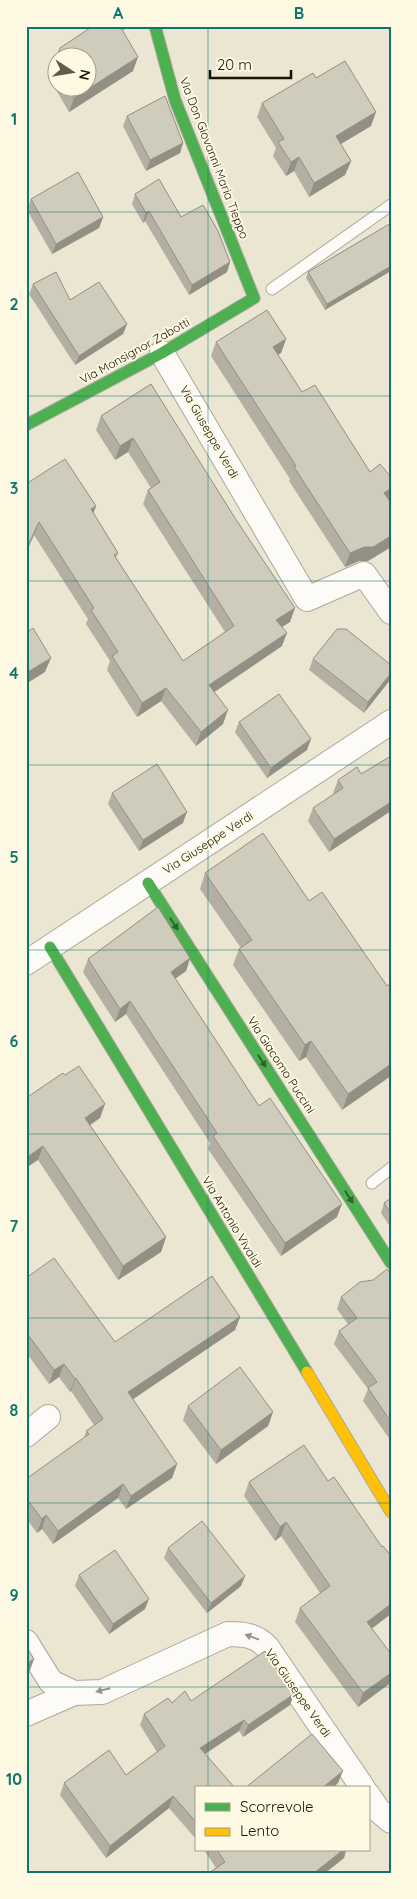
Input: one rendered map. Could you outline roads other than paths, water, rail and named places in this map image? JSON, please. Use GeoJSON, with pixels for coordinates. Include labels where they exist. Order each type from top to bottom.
{"type":"FeatureCollection","features":[{"type":"Feature","properties":{"kind":"street","name":"Via Don Giovanni Maria Tieppo"},"geometry":{"type":"LineString","coordinates":[[154,26],[175,100],[254,298]]}},
{"type":"Feature","properties":{"kind":"street","name":"Via Monsignor Zabotti"},"geometry":{"type":"LineString","coordinates":[[26,424],[162,353],[254,298]]}},
{"type":"Feature","properties":{"kind":"street","name":"Via Giuseppe Verdi"},"geometry":{"type":"LineString","coordinates":[[162,353],[307,599],[364,574],[391,612]]}},
{"type":"Feature","properties":{"kind":"street","name":"Via Giuseppe Verdi"},"geometry":{"type":"LineString","coordinates":[[26,963],[391,722]]}},
{"type":"Feature","properties":{"kind":"street","name":"Via Giacomo Puccini"},"geometry":{"type":"LineString","coordinates":[[148,883],[391,1263]]}},
{"type":"Feature","properties":{"kind":"street","name":"Via Antonio Vivaldi"},"geometry":{"type":"LineString","coordinates":[[50,947],[391,1512]]}},
{"type":"Feature","properties":{"kind":"street"},"geometry":{"type":"LineString","coordinates":[[26,1435],[48,1417]]}},
{"type":"Feature","properties":{"kind":"street","name":"Via Giuseppe Verdi"},"geometry":{"type":"LineString","coordinates":[[26,1714],[74,1693],[102,1692],[228,1634],[241,1634],[262,1641],[267,1647],[362,1786]]}},
{"type":"Feature","properties":{"kind":"street","name":"Via Giuseppe Verdi"},"geometry":{"type":"LineString","coordinates":[[26,1642],[51,1682],[74,1693]]}},
{"type":"Feature","properties":{"kind":"lane"},"geometry":{"type":"LineString","coordinates":[[272,289],[391,205]]}},
{"type":"Feature","properties":{"kind":"lane"},"geometry":{"type":"LineString","coordinates":[[372,1183],[391,1168]]}}]}
